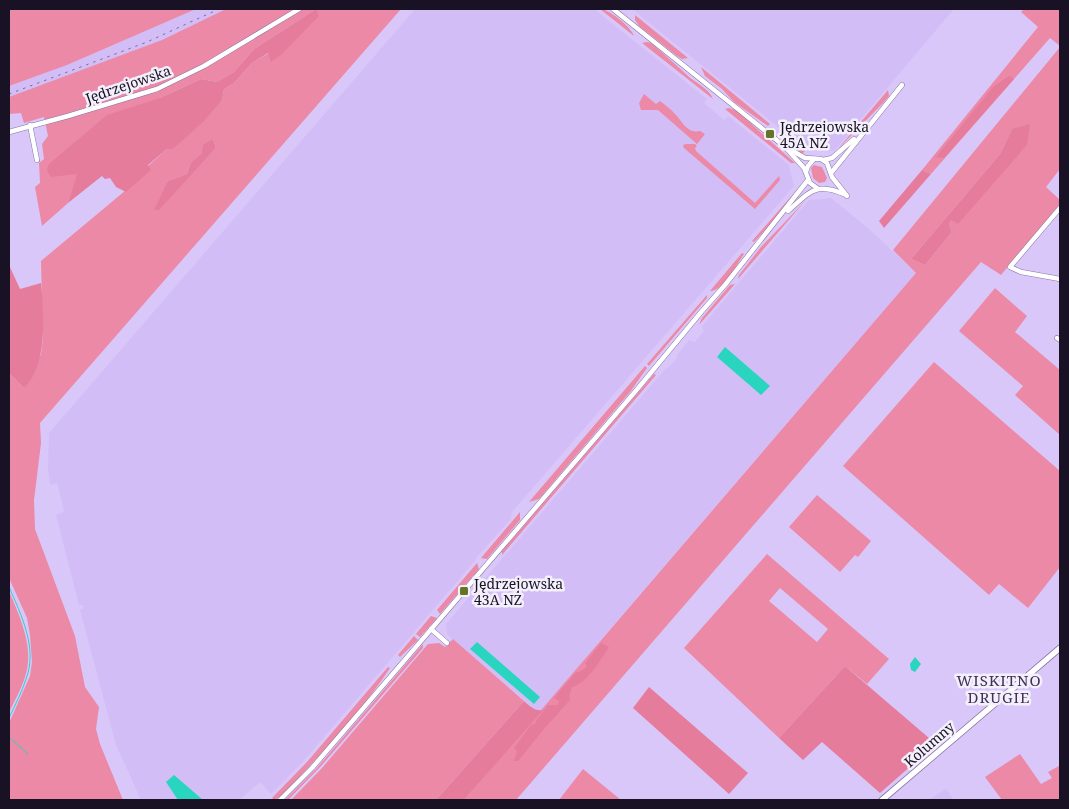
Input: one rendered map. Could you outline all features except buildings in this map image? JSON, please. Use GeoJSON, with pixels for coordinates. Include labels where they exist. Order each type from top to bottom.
{"type":"FeatureCollection","features":[{"type":"Feature","properties":{"kind":"street","name":"Jędrzejowska"},"geometry":{"type":"LineString","coordinates":[[9,132],[157,89],[204,66],[299,9]]}},
{"type":"Feature","properties":{"kind":"street"},"geometry":{"type":"LineString","coordinates":[[613,9],[784,146],[805,158],[823,160],[832,158],[864,129]]}},
{"type":"Feature","properties":{"kind":"street"},"geometry":{"type":"LineString","coordinates":[[826,188],[831,175],[864,129],[902,85]]}},
{"type":"Feature","properties":{"kind":"street"},"geometry":{"type":"LineString","coordinates":[[30,125],[37,160]]}},
{"type":"Feature","properties":{"kind":"street"},"geometry":{"type":"LineString","coordinates":[[784,146],[806,172],[812,186],[818,189]]}},
{"type":"Feature","properties":{"kind":"street"},"geometry":{"type":"LineString","coordinates":[[806,172],[814,159]]}},
{"type":"Feature","properties":{"kind":"street"},"geometry":{"type":"LineString","coordinates":[[778,220],[811,192],[818,189],[826,188],[847,196],[831,175],[829,166],[823,160]]}},
{"type":"Feature","properties":{"kind":"street"},"geometry":{"type":"LineString","coordinates":[[280,800],[312,768],[725,285],[808,180]]}},
{"type":"Feature","properties":{"kind":"street"},"geometry":{"type":"LineString","coordinates":[[1060,208],[1010,267],[1021,272],[1060,279]]}},
{"type":"Feature","properties":{"kind":"street"},"geometry":{"type":"LineString","coordinates":[[431,629],[447,643]]}},
{"type":"Feature","properties":{"kind":"street","name":"Kolumny"},"geometry":{"type":"LineString","coordinates":[[882,800],[1060,648]]}},
{"type":"Feature","properties":{"kind":"shaded area"},"geometry":{"type":"Polygon","coordinates":[[[9,9],[196,9],[67,65],[9,86],[9,9]]]}},
{"type":"Feature","properties":{"kind":"shaded area"},"geometry":{"type":"Polygon","coordinates":[[[196,9],[226,9],[162,40],[9,97],[9,86],[67,65],[196,9]]]}},
{"type":"Feature","properties":{"kind":"shaded area"},"geometry":{"type":"Polygon","coordinates":[[[226,9],[316,9],[254,49],[234,72],[217,82],[201,79],[160,98],[66,174],[78,173],[68,203],[42,226],[35,187],[40,183],[39,163],[44,159],[42,144],[48,136],[44,117],[24,123],[21,113],[9,114],[9,97],[162,40],[226,9]]]}},
{"type":"Feature","properties":{"kind":"shaded area"},"geometry":{"type":"Polygon","coordinates":[[[316,9],[401,9],[40,423],[41,443],[34,500],[35,529],[75,636],[85,687],[99,707],[96,729],[100,744],[123,800],[9,800],[9,723],[30,676],[32,662],[27,618],[9,578],[9,373],[24,388],[41,354],[43,338],[41,261],[150,170],[148,166],[167,149],[173,149],[222,100],[224,89],[234,83],[252,63],[269,53],[316,9]],[[213,139],[202,153],[191,162],[187,174],[168,181],[159,209],[216,148],[213,139]]]}},
{"type":"Feature","properties":{"kind":"shaded area"},"geometry":{"type":"Polygon","coordinates":[[[316,9],[319,16],[282,54],[271,62],[268,53],[252,63],[234,83],[224,89],[222,100],[204,121],[173,149],[167,149],[148,165],[151,170],[126,192],[116,187],[110,178],[105,179],[102,176],[68,203],[77,174],[51,177],[47,171],[49,164],[107,115],[160,98],[201,79],[217,82],[234,72],[254,49],[316,9]]]}},
{"type":"Feature","properties":{"kind":"shaded area"},"geometry":{"type":"Polygon","coordinates":[[[415,9],[594,9],[707,99],[704,103],[724,120],[728,116],[789,165],[794,186],[512,512],[511,519],[301,764],[271,794],[260,782],[239,800],[141,800],[116,745],[80,610],[83,609],[83,605],[79,605],[56,515],[64,512],[57,483],[50,485],[48,468],[49,433],[415,9]]]}},
{"type":"Feature","properties":{"kind":"shaded area"},"geometry":{"type":"Polygon","coordinates":[[[600,9],[609,12],[619,19],[629,28],[634,36],[600,9]]]}},
{"type":"Feature","properties":{"kind":"shaded area"},"geometry":{"type":"Polygon","coordinates":[[[632,9],[954,9],[834,151],[803,147],[632,9]]]}},
{"type":"Feature","properties":{"kind":"shaded area"},"geometry":{"type":"Polygon","coordinates":[[[1024,9],[1060,9],[1060,46],[1050,38],[931,174],[922,170],[1038,27],[1021,12],[1024,9]]]}},
{"type":"Feature","properties":{"kind":"shaded area"},"geometry":{"type":"Polygon","coordinates":[[[635,15],[688,58],[682,59],[677,56],[639,26],[635,20],[635,15]]]}},
{"type":"Feature","properties":{"kind":"shaded area"},"geometry":{"type":"Polygon","coordinates":[[[642,43],[651,43],[705,89],[713,99],[642,43]]]}},
{"type":"Feature","properties":{"kind":"shaded area"},"geometry":{"type":"Polygon","coordinates":[[[1060,47],[1060,169],[1046,187],[1060,200],[1060,204],[1001,275],[981,262],[516,800],[464,800],[916,273],[893,250],[1060,47]],[[1012,129],[1000,154],[911,259],[925,265],[952,232],[949,225],[951,220],[1027,145],[1012,129]]]}},
{"type":"Feature","properties":{"kind":"shaded area"},"geometry":{"type":"Polygon","coordinates":[[[701,67],[770,124],[768,126],[734,102],[722,89],[705,76],[701,67]]]}},
{"type":"Feature","properties":{"kind":"shaded area"},"geometry":{"type":"Polygon","coordinates":[[[1009,76],[1014,79],[944,158],[936,157],[993,87],[1009,76]]]}},
{"type":"Feature","properties":{"kind":"shaded area"},"geometry":{"type":"Polygon","coordinates":[[[888,90],[889,96],[837,150],[888,90]]]}},
{"type":"Feature","properties":{"kind":"shaded area"},"geometry":{"type":"Polygon","coordinates":[[[644,94],[656,104],[660,101],[688,129],[705,134],[697,144],[658,110],[641,110],[639,103],[644,94]]]}},
{"type":"Feature","properties":{"kind":"shaded area"},"geometry":{"type":"Polygon","coordinates":[[[729,108],[737,111],[795,163],[791,163],[725,109],[729,108]]]}},
{"type":"Feature","properties":{"kind":"shaded area"},"geometry":{"type":"Polygon","coordinates":[[[1030,124],[1027,145],[958,224],[951,220],[949,225],[952,232],[925,265],[911,259],[1000,154],[1012,129],[1030,124]]]}},
{"type":"Feature","properties":{"kind":"shaded area"},"geometry":{"type":"Polygon","coordinates":[[[781,133],[805,151],[802,154],[779,136],[781,133]]]}},
{"type":"Feature","properties":{"kind":"shaded area"},"geometry":{"type":"Polygon","coordinates":[[[213,139],[216,148],[159,210],[154,210],[168,181],[187,174],[191,162],[202,153],[203,145],[213,139]]]}},
{"type":"Feature","properties":{"kind":"shaded area"},"geometry":{"type":"Polygon","coordinates":[[[695,144],[697,146],[695,148],[696,151],[755,203],[779,176],[780,180],[755,209],[684,148],[683,145],[695,144]]]}},
{"type":"Feature","properties":{"kind":"shaded area"},"geometry":{"type":"Polygon","coordinates":[[[814,165],[822,167],[827,178],[825,182],[819,183],[813,178],[811,168],[814,165]]]}},
{"type":"Feature","properties":{"kind":"shaded area"},"geometry":{"type":"Polygon","coordinates":[[[922,170],[931,174],[884,228],[879,221],[922,170]]]}},
{"type":"Feature","properties":{"kind":"shaded area"},"geometry":{"type":"Polygon","coordinates":[[[798,191],[768,227],[754,242],[752,241],[798,191]]]}},
{"type":"Feature","properties":{"kind":"shaded area"},"geometry":{"type":"Polygon","coordinates":[[[831,198],[869,229],[916,273],[604,636],[543,710],[539,711],[533,708],[447,634],[446,624],[666,368],[677,358],[677,355],[689,340],[695,342],[704,331],[702,326],[809,200],[831,198]]]}},
{"type":"Feature","properties":{"kind":"shaded area"},"geometry":{"type":"Polygon","coordinates":[[[806,200],[738,279],[739,275],[761,247],[806,200]]]}},
{"type":"Feature","properties":{"kind":"shaded area"},"geometry":{"type":"Polygon","coordinates":[[[742,253],[744,254],[724,282],[715,290],[710,291],[742,253]]]}},
{"type":"Feature","properties":{"kind":"shaded area"},"geometry":{"type":"Polygon","coordinates":[[[9,265],[20,289],[41,283],[43,338],[41,353],[32,378],[24,388],[9,373],[9,265]]]}},
{"type":"Feature","properties":{"kind":"shaded area"},"geometry":{"type":"Polygon","coordinates":[[[735,284],[699,325],[702,318],[730,285],[735,284]]]}},
{"type":"Feature","properties":{"kind":"shaded area"},"geometry":{"type":"Polygon","coordinates":[[[995,288],[1027,316],[1015,332],[1060,370],[1060,435],[1015,395],[1023,386],[959,331],[995,288]]]}},
{"type":"Feature","properties":{"kind":"shaded area"},"geometry":{"type":"Polygon","coordinates":[[[707,295],[707,298],[649,366],[647,364],[707,295]]]}},
{"type":"Feature","properties":{"kind":"shaded area"},"geometry":{"type":"Polygon","coordinates":[[[725,347],[770,386],[761,395],[717,357],[725,347]]]}},
{"type":"Feature","properties":{"kind":"shaded area"},"geometry":{"type":"Polygon","coordinates":[[[934,362],[1060,471],[1060,567],[1028,608],[999,584],[989,595],[843,466],[934,362]]]}},
{"type":"Feature","properties":{"kind":"shaded area"},"geometry":{"type":"Polygon","coordinates":[[[645,366],[647,368],[630,392],[539,499],[529,502],[645,366]]]}},
{"type":"Feature","properties":{"kind":"shaded area"},"geometry":{"type":"Polygon","coordinates":[[[654,374],[656,375],[502,555],[502,551],[654,374]]]}},
{"type":"Feature","properties":{"kind":"shaded area"},"geometry":{"type":"Polygon","coordinates":[[[817,495],[871,541],[858,557],[855,555],[840,572],[789,527],[817,495]]]}},
{"type":"Feature","properties":{"kind":"shaded area"},"geometry":{"type":"Polygon","coordinates":[[[520,512],[520,520],[487,559],[481,558],[520,512]]]}},
{"type":"Feature","properties":{"kind":"shaded area"},"geometry":{"type":"Polygon","coordinates":[[[767,554],[889,659],[867,684],[845,666],[779,738],[684,648],[767,554]],[[780,588],[769,601],[817,642],[828,629],[780,588]]]}},
{"type":"Feature","properties":{"kind":"shaded area"},"geometry":{"type":"Polygon","coordinates":[[[477,563],[479,569],[440,614],[437,610],[477,563]]]}},
{"type":"Feature","properties":{"kind":"shaded area"},"geometry":{"type":"Polygon","coordinates":[[[9,591],[25,633],[28,666],[22,686],[9,713],[9,591]]]}},
{"type":"Feature","properties":{"kind":"shaded area"},"geometry":{"type":"Polygon","coordinates":[[[431,616],[437,618],[420,637],[416,634],[431,616]]]}},
{"type":"Feature","properties":{"kind":"shaded area"},"geometry":{"type":"Polygon","coordinates":[[[414,636],[418,640],[400,657],[398,655],[414,636]]]}},
{"type":"Feature","properties":{"kind":"shaded area"},"geometry":{"type":"Polygon","coordinates":[[[453,639],[524,701],[436,800],[291,800],[322,768],[428,644],[439,643],[445,647],[453,639]]]}},
{"type":"Feature","properties":{"kind":"shaded area"},"geometry":{"type":"Polygon","coordinates":[[[477,642],[540,697],[534,704],[470,649],[477,642]]]}},
{"type":"Feature","properties":{"kind":"shaded area"},"geometry":{"type":"Polygon","coordinates":[[[601,643],[609,647],[598,664],[583,681],[572,687],[569,696],[570,700],[518,761],[514,761],[517,751],[514,748],[531,725],[535,724],[548,705],[558,705],[559,701],[554,698],[576,672],[587,667],[585,663],[601,643]]]}},
{"type":"Feature","properties":{"kind":"shaded area"},"geometry":{"type":"Polygon","coordinates":[[[423,644],[423,648],[321,766],[288,800],[285,800],[316,769],[423,644]]]}},
{"type":"Feature","properties":{"kind":"shaded area"},"geometry":{"type":"Polygon","coordinates":[[[915,657],[921,664],[915,672],[911,670],[910,664],[915,657]]]}},
{"type":"Feature","properties":{"kind":"shaded area"},"geometry":{"type":"Polygon","coordinates":[[[845,666],[936,744],[880,793],[822,742],[803,760],[779,738],[845,666]]]}},
{"type":"Feature","properties":{"kind":"shaded area"},"geometry":{"type":"Polygon","coordinates":[[[388,667],[390,668],[348,723],[289,789],[274,800],[272,798],[307,762],[388,667]]]}},
{"type":"Feature","properties":{"kind":"shaded area"},"geometry":{"type":"Polygon","coordinates":[[[649,687],[748,773],[729,794],[633,708],[649,687]]]}},
{"type":"Feature","properties":{"kind":"shaded area"},"geometry":{"type":"Polygon","coordinates":[[[524,701],[535,709],[543,710],[464,800],[436,800],[524,701]]]}},
{"type":"Feature","properties":{"kind":"shaded area"},"geometry":{"type":"Polygon","coordinates":[[[1020,754],[1041,784],[1052,778],[1048,772],[1059,766],[1060,800],[1002,800],[985,777],[1020,754]]]}},
{"type":"Feature","properties":{"kind":"shaded area"},"geometry":{"type":"Polygon","coordinates":[[[583,769],[621,800],[559,800],[583,769]]]}},
{"type":"Feature","properties":{"kind":"shaded area"},"geometry":{"type":"Polygon","coordinates":[[[174,775],[203,800],[178,800],[166,782],[174,775]]]}},
{"type":"Feature","properties":{"kind":"shaded area"},"geometry":{"type":"Polygon","coordinates":[[[946,789],[954,800],[930,799],[946,789]]]}},
{"type":"Feature","properties":{"kind":"waterway"},"geometry":{"type":"LineString","coordinates":[[9,587],[27,632],[30,656],[29,668],[24,684],[9,718]]}},
{"type":"Feature","properties":{"kind":"waterway"},"geometry":{"type":"LineString","coordinates":[[9,737],[28,754]]}},
{"type":"Feature","properties":{"kind":"railway"},"geometry":{"type":"LineString","coordinates":[[9,94],[147,42],[219,9]]}},
{"type":"Feature","properties":{"kind":"place","name":"Jędrzejowska 45A NŻ"},"geometry":{"type":"Point","coordinates":[770,134]}},
{"type":"Feature","properties":{"kind":"place","name":"Jędrzejowska 43A NŻ"},"geometry":{"type":"Point","coordinates":[464,591]}},
{"type":"Feature","properties":{"kind":"district","name":"WISKITNO DRUGIE"},"geometry":{"type":"Point","coordinates":[999,688]}}]}
